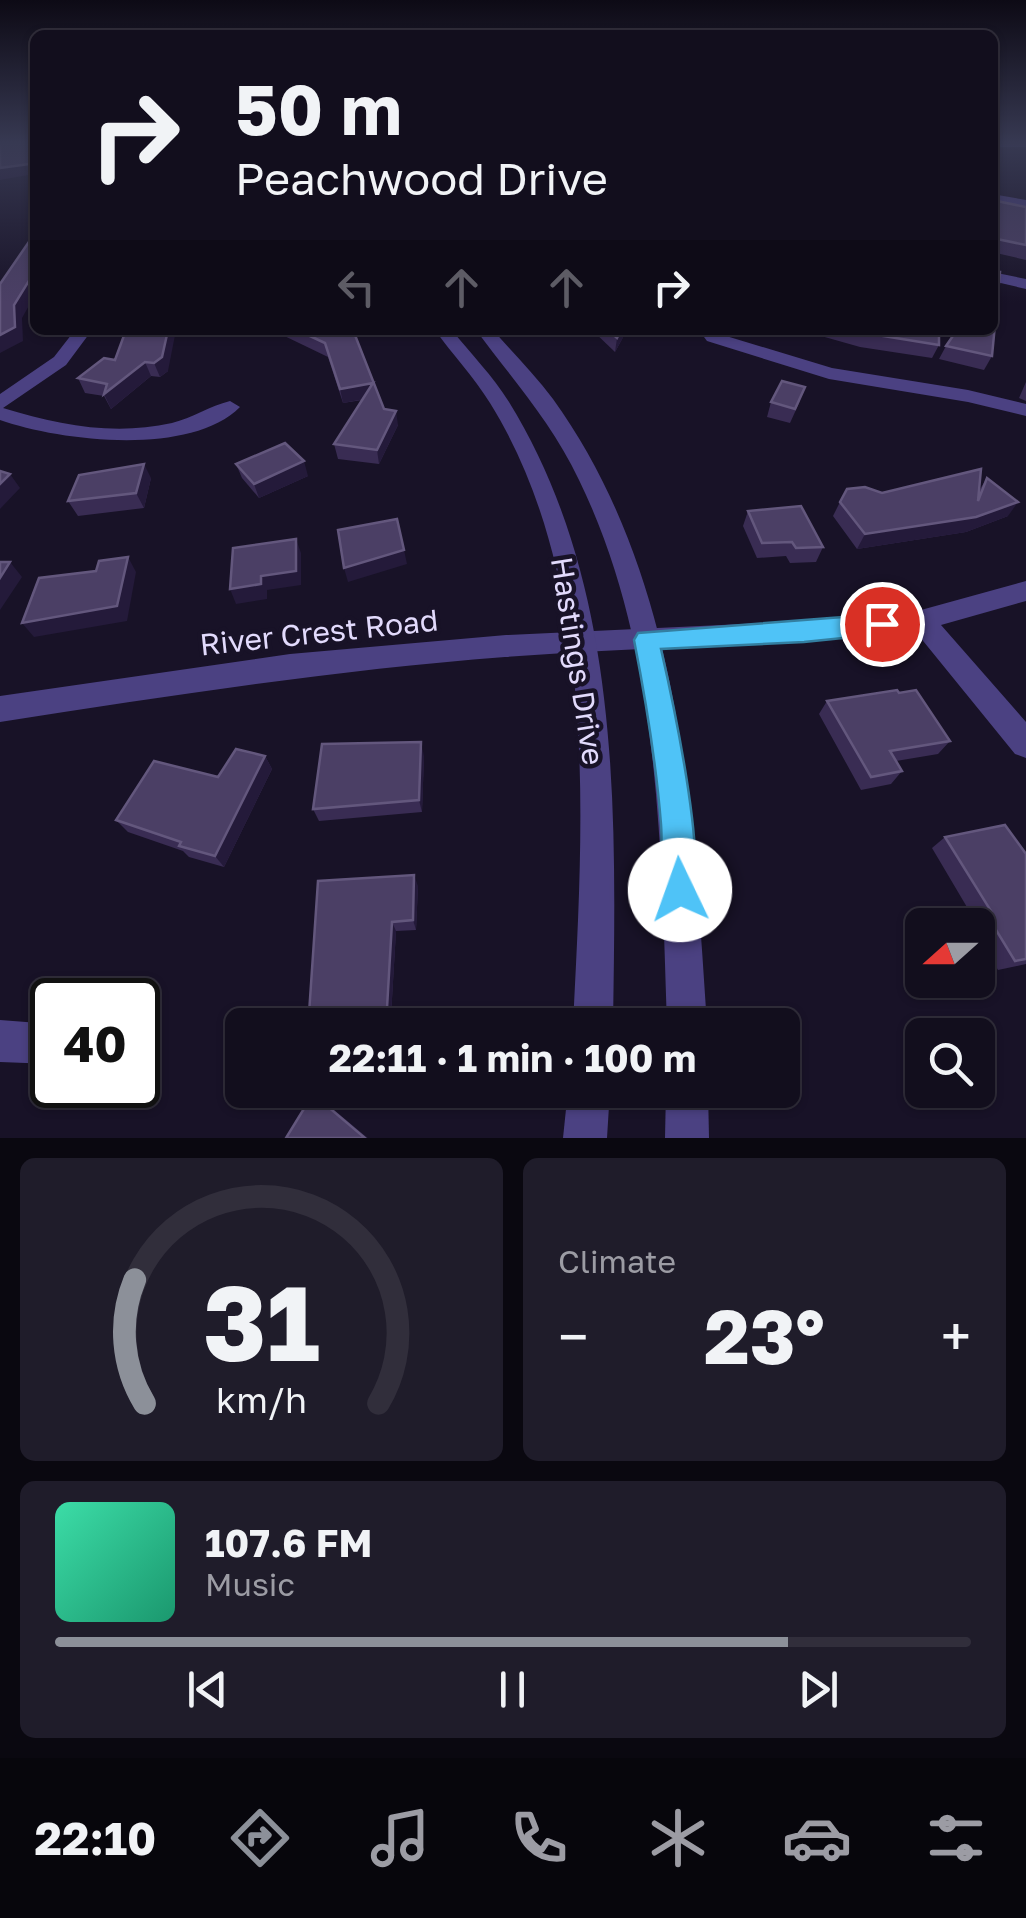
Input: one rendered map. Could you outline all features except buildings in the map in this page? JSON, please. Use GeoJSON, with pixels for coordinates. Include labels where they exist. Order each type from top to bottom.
{"type":"FeatureCollection","features":[{"type":"Feature","properties":{"kind":"street"},"geometry":{"type":"LineString","coordinates":[[998,199],[1026,204]]}},
{"type":"Feature","properties":{"kind":"street"},"geometry":{"type":"LineString","coordinates":[[998,277],[1026,284]]}},
{"type":"Feature","properties":{"kind":"street"},"geometry":{"type":"LineString","coordinates":[[0,403],[60,361],[80,335]]}},
{"type":"Feature","properties":{"kind":"street","name":"Hastings Drive"},"geometry":{"type":"LineString","coordinates":[[447,335],[499,404],[531,460],[550,510],[581,642],[600,831],[594,1008]]}},
{"type":"Feature","properties":{"kind":"street","name":"Hastings Drive"},"geometry":{"type":"LineString","coordinates":[[489,335],[528,376],[572,444],[624,563],[662,713],[676,826],[686,1008]]}},
{"type":"Feature","properties":{"kind":"street"},"geometry":{"type":"LineString","coordinates":[[712,337],[829,373],[968,396],[1026,410]]}},
{"type":"Feature","properties":{"kind":"street"},"geometry":{"type":"LineString","coordinates":[[0,413],[40,428],[101,434],[162,430],[203,420],[230,407]]}},
{"type":"Feature","properties":{"kind":"street","name":"River Crest Road"},"geometry":{"type":"LineString","coordinates":[[0,709],[290,666],[581,642],[804,632],[921,620],[1026,591]]}},
{"type":"Feature","properties":{"kind":"street"},"geometry":{"type":"LineString","coordinates":[[921,620],[1026,744]]}},
{"type":"Feature","properties":{"kind":"street"},"geometry":{"type":"LineString","coordinates":[[0,1041],[30,1043]]}},
{"type":"Feature","properties":{"kind":"street"},"geometry":{"type":"LineString","coordinates":[[585,1138],[588,1108]]}},
{"type":"Feature","properties":{"kind":"street"},"geometry":{"type":"LineString","coordinates":[[687,1108],[687,1138]]}},
{"type":"Feature","properties":{"kind":"route"},"geometry":{"type":"LineString","coordinates":[[680,890],[662,713],[646,640],[882,624]]}}]}
